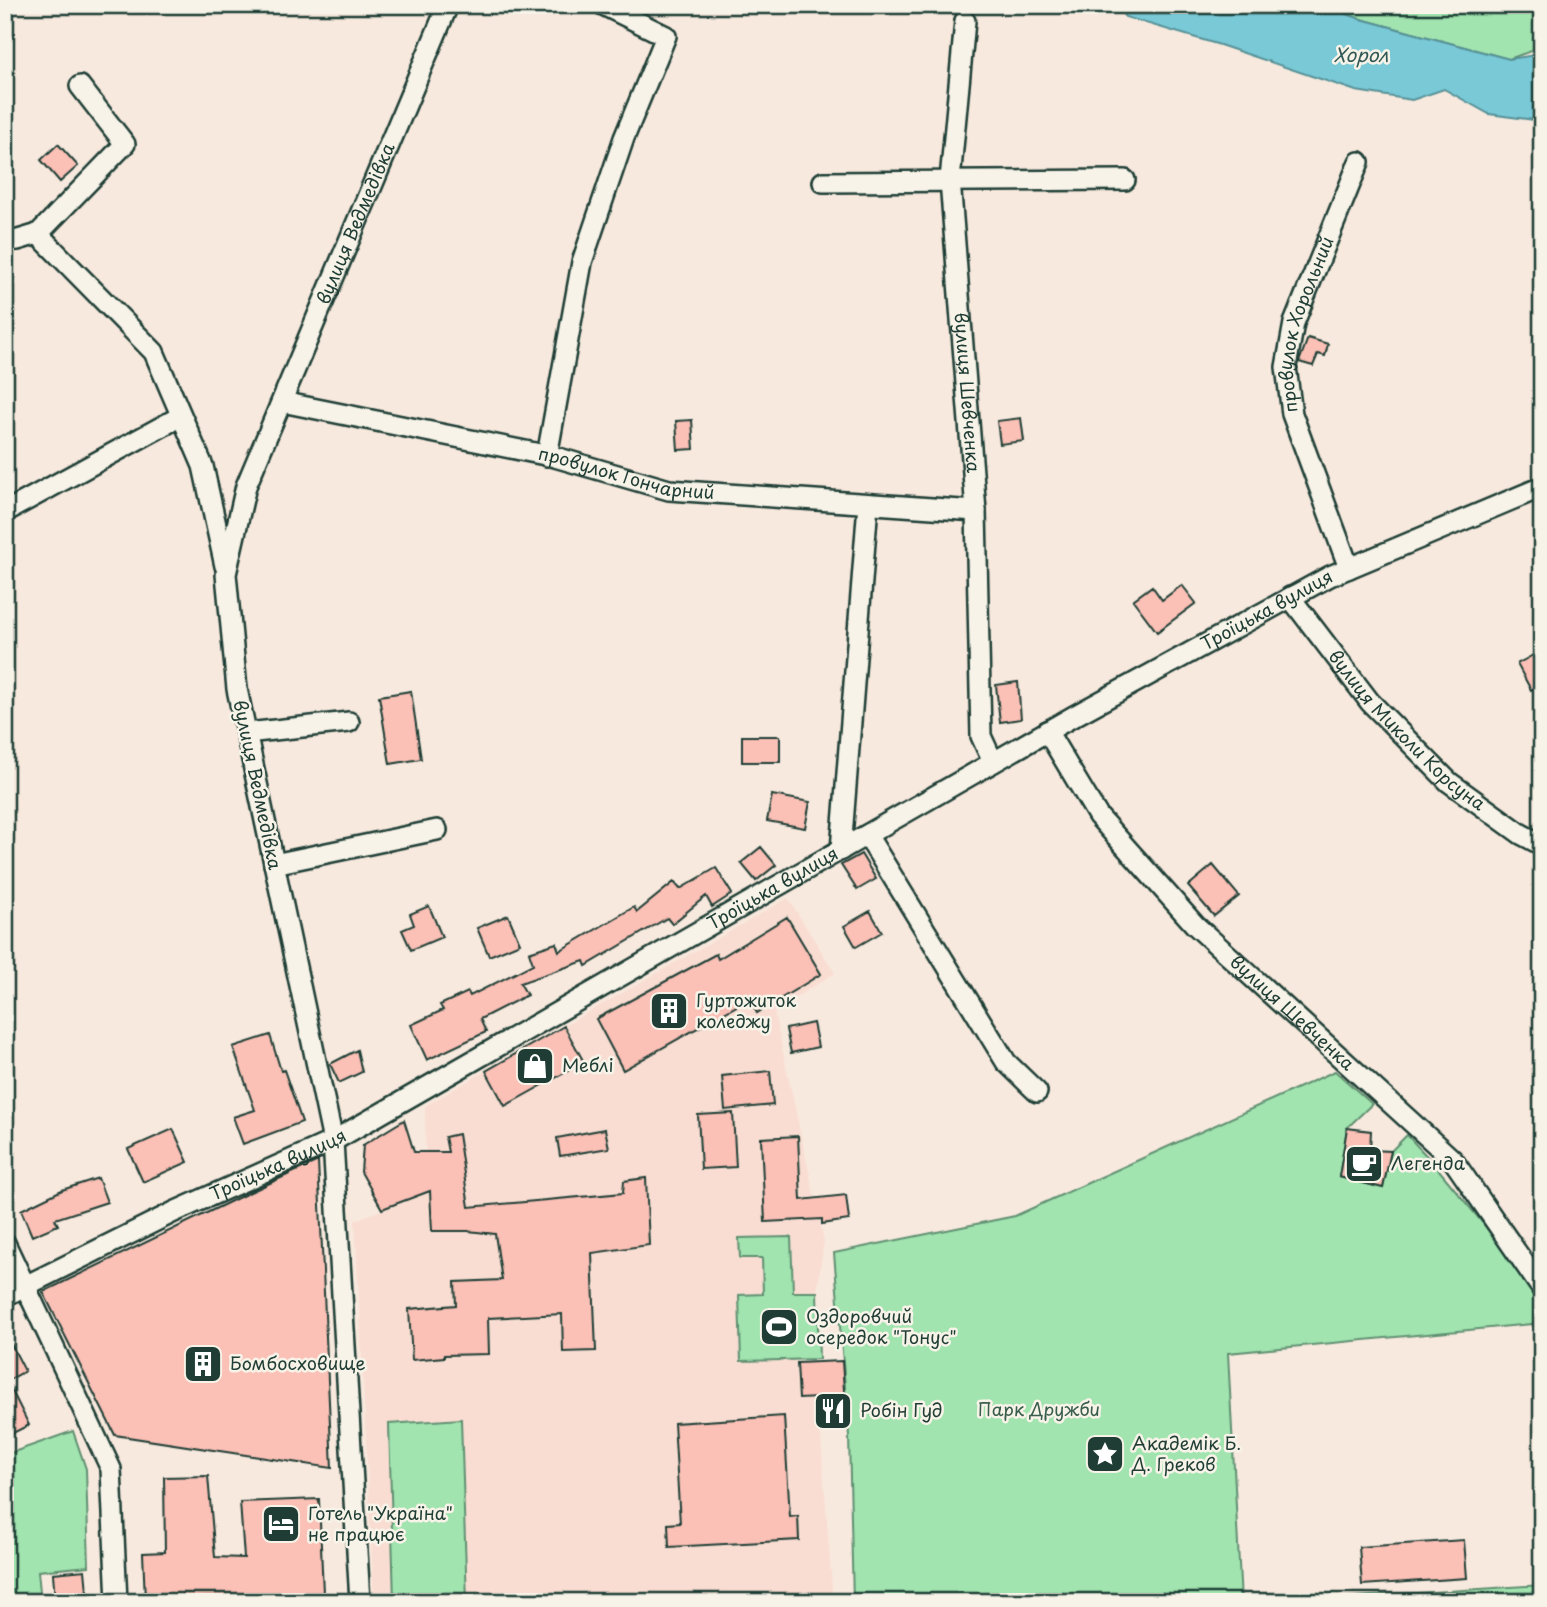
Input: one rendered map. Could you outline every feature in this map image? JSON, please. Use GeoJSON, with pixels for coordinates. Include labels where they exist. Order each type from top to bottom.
{"type":"FeatureCollection","features":[{"type":"Feature","properties":{"kind":"street","name":"вулиця Ведмедівка"},"geometry":{"type":"LineString","coordinates":[[360,1602],[332,1141],[237,689],[226,574],[246,486],[448,5]]}},
{"type":"Feature","properties":{"kind":"street"},"geometry":{"type":"LineString","coordinates":[[547,456],[582,262],[624,138],[666,36],[603,5]]}},
{"type":"Feature","properties":{"kind":"street","name":"вулиця Шевченка"},"geometry":{"type":"LineString","coordinates":[[965,21],[950,180],[976,511],[981,736],[993,762]]}},
{"type":"Feature","properties":{"kind":"street"},"geometry":{"type":"LineString","coordinates":[[5,241],[38,234],[125,144],[80,86]]}},
{"type":"Feature","properties":{"kind":"street","name":"провулок Хорольний"},"geometry":{"type":"LineString","coordinates":[[1349,568],[1292,414],[1286,367],[1294,323],[1359,162]]}},
{"type":"Feature","properties":{"kind":"street"},"geometry":{"type":"LineString","coordinates":[[823,182],[1125,180]]}},
{"type":"Feature","properties":{"kind":"street"},"geometry":{"type":"LineString","coordinates":[[38,234],[154,352],[203,466],[226,574]]}},
{"type":"Feature","properties":{"kind":"street","name":"провулок Гончарний"},"geometry":{"type":"LineString","coordinates":[[282,402],[547,456],[669,490],[976,511]]}},
{"type":"Feature","properties":{"kind":"street"},"geometry":{"type":"LineString","coordinates":[[5,512],[181,416]]}},
{"type":"Feature","properties":{"kind":"street","name":"Троїцька вулиця"},"geometry":{"type":"LineString","coordinates":[[5,1296],[174,1212],[332,1141],[993,762],[1290,597],[1349,568],[1542,487]]}},
{"type":"Feature","properties":{"kind":"street"},"geometry":{"type":"LineString","coordinates":[[841,850],[868,504]]}},
{"type":"Feature","properties":{"kind":"street","name":"вулиця Миколи Корсуна"},"geometry":{"type":"LineString","coordinates":[[1290,597],[1370,702],[1449,782],[1521,834],[1542,845]]}},
{"type":"Feature","properties":{"kind":"street"},"geometry":{"type":"LineString","coordinates":[[246,733],[349,722]]}},
{"type":"Feature","properties":{"kind":"street","name":"вулиця Шевченка"},"geometry":{"type":"LineString","coordinates":[[1046,732],[1098,816],[1195,925],[1452,1160],[1542,1289]]}},
{"type":"Feature","properties":{"kind":"street"},"geometry":{"type":"LineString","coordinates":[[274,864],[438,830]]}},
{"type":"Feature","properties":{"kind":"street"},"geometry":{"type":"LineString","coordinates":[[867,835],[1006,1062],[1037,1092]]}},
{"type":"Feature","properties":{"kind":"street"},"geometry":{"type":"LineString","coordinates":[[5,1243],[111,1469],[117,1602]]}},
{"type":"Feature","properties":{"kind":"shaded area"},"geometry":{"type":"Polygon","coordinates":[[[788,898],[835,973],[774,1011],[824,1241],[817,1292],[819,1359],[798,1359],[797,1363],[818,1398],[833,1602],[374,1602],[355,1220],[426,1193],[425,1106],[485,1071],[506,1106],[584,1062],[564,1026],[788,898]]]}},
{"type":"Feature","properties":{"kind":"green space"},"geometry":{"type":"Polygon","coordinates":[[[1321,5],[1542,5],[1542,47],[1509,59],[1361,19],[1321,5]]]}},
{"type":"Feature","properties":{"kind":"green space","name":"Парк Дружби"},"geometry":{"type":"Polygon","coordinates":[[[1335,1071],[1372,1104],[1347,1128],[1339,1177],[1383,1188],[1391,1151],[1407,1135],[1542,1295],[1542,1323],[1228,1353],[1241,1602],[853,1602],[849,1436],[834,1253],[1015,1216],[1335,1071]]]}},
{"type":"Feature","properties":{"kind":"green space","name":"Оздоровчий осередок \"Тонус\""},"geometry":{"type":"Polygon","coordinates":[[[791,1237],[793,1292],[817,1292],[819,1359],[741,1361],[739,1295],[763,1294],[762,1258],[740,1258],[739,1238],[791,1237]]]}},
{"type":"Feature","properties":{"kind":"green space"},"geometry":{"type":"Polygon","coordinates":[[[461,1419],[467,1602],[394,1602],[389,1424],[461,1419]]]}},
{"type":"Feature","properties":{"kind":"green space"},"geometry":{"type":"Polygon","coordinates":[[[73,1431],[86,1469],[89,1566],[38,1571],[41,1602],[5,1602],[5,1455],[73,1431]]]}},
{"type":"Feature","properties":{"kind":"green space"},"geometry":{"type":"Polygon","coordinates":[[[1542,1585],[1542,1602],[1276,1602],[1542,1585]]]}},
{"type":"Feature","properties":{"kind":"water","name":"Хорол"},"geometry":{"type":"Polygon","coordinates":[[[1115,5],[1321,5],[1361,19],[1509,59],[1542,54],[1542,121],[1489,114],[1444,89],[1412,100],[1356,91],[1220,45],[1125,17],[1115,5]]]}},
{"type":"Feature","properties":{"kind":"building"},"geometry":{"type":"Polygon","coordinates":[[[58,144],[78,166],[60,182],[41,160],[58,144]]]}},
{"type":"Feature","properties":{"kind":"building"},"geometry":{"type":"Polygon","coordinates":[[[1308,338],[1328,344],[1325,356],[1318,354],[1313,366],[1299,362],[1308,338]]]}},
{"type":"Feature","properties":{"kind":"building"},"geometry":{"type":"Polygon","coordinates":[[[1021,418],[1024,441],[1000,444],[997,421],[1021,418]]]}},
{"type":"Feature","properties":{"kind":"building"},"geometry":{"type":"Polygon","coordinates":[[[692,420],[694,449],[678,450],[676,421],[692,420]]]}},
{"type":"Feature","properties":{"kind":"building"},"geometry":{"type":"Polygon","coordinates":[[[1182,585],[1196,603],[1157,632],[1133,600],[1152,586],[1162,600],[1182,585]]]}},
{"type":"Feature","properties":{"kind":"building"},"geometry":{"type":"Polygon","coordinates":[[[1535,654],[1542,665],[1542,683],[1531,690],[1517,664],[1535,654]]]}},
{"type":"Feature","properties":{"kind":"building"},"geometry":{"type":"Polygon","coordinates":[[[1018,682],[1021,719],[1000,722],[996,685],[1018,682]]]}},
{"type":"Feature","properties":{"kind":"building"},"geometry":{"type":"Polygon","coordinates":[[[411,691],[421,759],[390,764],[379,696],[411,691]]]}},
{"type":"Feature","properties":{"kind":"building"},"geometry":{"type":"Polygon","coordinates":[[[742,736],[780,736],[780,762],[742,762],[742,736]]]}},
{"type":"Feature","properties":{"kind":"building"},"geometry":{"type":"Polygon","coordinates":[[[772,795],[810,802],[805,828],[767,821],[772,795]]]}},
{"type":"Feature","properties":{"kind":"building"},"geometry":{"type":"Polygon","coordinates":[[[761,847],[776,865],[756,881],[741,863],[761,847]]]}},
{"type":"Feature","properties":{"kind":"building"},"geometry":{"type":"Polygon","coordinates":[[[861,854],[876,879],[857,890],[841,865],[861,854]]]}},
{"type":"Feature","properties":{"kind":"building"},"geometry":{"type":"Polygon","coordinates":[[[1213,865],[1239,896],[1214,916],[1188,886],[1213,865]]]}},
{"type":"Feature","properties":{"kind":"building"},"geometry":{"type":"Polygon","coordinates":[[[716,868],[732,894],[712,907],[706,896],[672,924],[667,918],[586,966],[584,961],[520,983],[527,995],[480,1019],[486,1032],[427,1060],[411,1025],[443,1010],[440,1005],[468,992],[470,996],[533,964],[529,952],[556,943],[559,951],[634,907],[637,912],[674,882],[680,889],[716,868]]]}},
{"type":"Feature","properties":{"kind":"building"},"geometry":{"type":"Polygon","coordinates":[[[429,906],[442,937],[411,950],[402,930],[414,925],[410,914],[429,906]]]}},
{"type":"Feature","properties":{"kind":"building"},"geometry":{"type":"Polygon","coordinates":[[[870,911],[882,932],[856,947],[844,926],[870,911]]]}},
{"type":"Feature","properties":{"kind":"building"},"geometry":{"type":"Polygon","coordinates":[[[508,915],[520,943],[489,956],[477,928],[508,915]]]}},
{"type":"Feature","properties":{"kind":"building"},"geometry":{"type":"Polygon","coordinates":[[[787,917],[821,974],[757,1013],[749,999],[623,1070],[596,1019],[716,954],[718,959],[787,917]]]}},
{"type":"Feature","properties":{"kind":"building"},"geometry":{"type":"Polygon","coordinates":[[[813,1023],[818,1047],[791,1053],[786,1029],[813,1023]]]}},
{"type":"Feature","properties":{"kind":"building","name":"Меблі"},"geometry":{"type":"Polygon","coordinates":[[[564,1026],[584,1062],[505,1106],[486,1071],[564,1026]]]}},
{"type":"Feature","properties":{"kind":"building"},"geometry":{"type":"Polygon","coordinates":[[[270,1035],[281,1071],[284,1070],[302,1122],[243,1144],[233,1117],[255,1110],[233,1047],[270,1035]]]}},
{"type":"Feature","properties":{"kind":"building"},"geometry":{"type":"Polygon","coordinates":[[[357,1050],[362,1072],[339,1083],[330,1064],[357,1050]]]}},
{"type":"Feature","properties":{"kind":"building"},"geometry":{"type":"Polygon","coordinates":[[[770,1071],[773,1105],[725,1110],[722,1076],[770,1071]]]}},
{"type":"Feature","properties":{"kind":"building"},"geometry":{"type":"Polygon","coordinates":[[[733,1113],[736,1167],[701,1169],[698,1115],[733,1113]]]}},
{"type":"Feature","properties":{"kind":"building"},"geometry":{"type":"Polygon","coordinates":[[[404,1120],[414,1152],[448,1152],[445,1137],[458,1134],[469,1207],[623,1193],[624,1181],[646,1178],[649,1245],[592,1253],[596,1351],[563,1352],[562,1314],[488,1318],[489,1354],[444,1355],[412,1360],[409,1309],[456,1305],[455,1282],[502,1280],[495,1234],[432,1231],[430,1191],[382,1209],[361,1172],[363,1145],[404,1120]]]}},
{"type":"Feature","properties":{"kind":"building","name":"Легенда"},"geometry":{"type":"Polygon","coordinates":[[[1347,1128],[1371,1131],[1370,1150],[1391,1151],[1383,1188],[1339,1177],[1347,1128]]]}},
{"type":"Feature","properties":{"kind":"building"},"geometry":{"type":"Polygon","coordinates":[[[173,1129],[188,1162],[143,1182],[128,1149],[173,1129]]]}},
{"type":"Feature","properties":{"kind":"building"},"geometry":{"type":"Polygon","coordinates":[[[605,1129],[609,1148],[560,1156],[557,1138],[605,1129]]]}},
{"type":"Feature","properties":{"kind":"building"},"geometry":{"type":"Polygon","coordinates":[[[798,1136],[801,1200],[846,1195],[849,1220],[822,1224],[822,1219],[765,1222],[761,1138],[798,1136]]]}},
{"type":"Feature","properties":{"kind":"building","name":"Бомбосховище"},"geometry":{"type":"Polygon","coordinates":[[[318,1161],[332,1468],[115,1435],[43,1292],[318,1161]]]}},
{"type":"Feature","properties":{"kind":"building"},"geometry":{"type":"Polygon","coordinates":[[[98,1178],[107,1202],[55,1219],[58,1225],[32,1236],[21,1210],[62,1190],[98,1178]]]}},
{"type":"Feature","properties":{"kind":"building"},"geometry":{"type":"Polygon","coordinates":[[[5,1332],[25,1371],[7,1381],[29,1425],[5,1437],[5,1332]]]}},
{"type":"Feature","properties":{"kind":"building"},"geometry":{"type":"Polygon","coordinates":[[[842,1361],[846,1420],[820,1422],[818,1398],[799,1399],[797,1363],[842,1361]]]}},
{"type":"Feature","properties":{"kind":"building"},"geometry":{"type":"Polygon","coordinates":[[[784,1416],[790,1517],[798,1516],[799,1540],[669,1547],[668,1524],[680,1523],[674,1423],[784,1416]]]}},
{"type":"Feature","properties":{"kind":"building","name":"Готель \"Україна\" не працює"},"geometry":{"type":"Polygon","coordinates":[[[208,1476],[215,1557],[244,1558],[240,1502],[319,1499],[323,1593],[145,1600],[143,1553],[165,1552],[164,1477],[208,1476]]]}},
{"type":"Feature","properties":{"kind":"building"},"geometry":{"type":"Polygon","coordinates":[[[1464,1540],[1467,1578],[1362,1585],[1359,1547],[1464,1540]]]}},
{"type":"Feature","properties":{"kind":"building"},"geometry":{"type":"Polygon","coordinates":[[[85,1570],[88,1602],[55,1602],[53,1573],[85,1570]]]}},
{"type":"Feature","properties":{"kind":"place","name":"Гуртожиток коледжу"},"geometry":{"type":"Point","coordinates":[669,1011]}},
{"type":"Feature","properties":{"kind":"place","name":"Меблі"},"geometry":{"type":"Point","coordinates":[535,1066]}},
{"type":"Feature","properties":{"kind":"place","name":"Легенда"},"geometry":{"type":"Point","coordinates":[1364,1164]}},
{"type":"Feature","properties":{"kind":"place","name":"Оздоровчий осередок \"Тонус\""},"geometry":{"type":"Point","coordinates":[779,1327]}},
{"type":"Feature","properties":{"kind":"place","name":"Бомбосховище"},"geometry":{"type":"Point","coordinates":[203,1364]}},
{"type":"Feature","properties":{"kind":"place","name":"Робін Гуд"},"geometry":{"type":"Point","coordinates":[833,1411]}},
{"type":"Feature","properties":{"kind":"place","name":"Академік Б. Д. Греков"},"geometry":{"type":"Point","coordinates":[1105,1454]}},
{"type":"Feature","properties":{"kind":"place","name":"Готель \"Україна\" не працює"},"geometry":{"type":"Point","coordinates":[281,1524]}}]}
